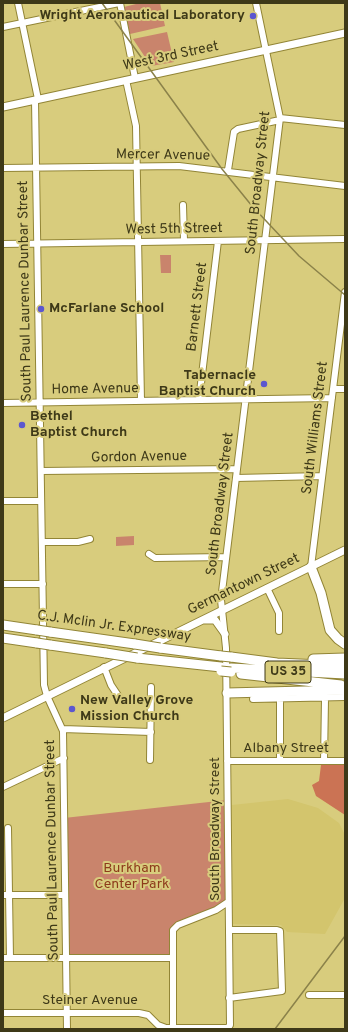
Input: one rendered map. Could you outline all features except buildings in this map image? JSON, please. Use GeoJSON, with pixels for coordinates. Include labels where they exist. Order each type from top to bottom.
{"type":"FeatureCollection","features":[{"type":"Feature","properties":{"kind":"highway"},"geometry":{"type":"LineString","coordinates":[[311,567],[321,593],[330,630],[345,644]]}},
{"type":"Feature","properties":{"kind":"highway","name":"C.J. Mclin Jr. Expressway"},"geometry":{"type":"LineString","coordinates":[[3,625],[160,648],[248,659]]}},
{"type":"Feature","properties":{"kind":"highway","name":"C.J. Mclin Jr. Expressway"},"geometry":{"type":"LineString","coordinates":[[3,638],[137,658],[226,669]]}},
{"type":"Feature","properties":{"kind":"highway"},"geometry":{"type":"LineString","coordinates":[[248,659],[345,658]]}},
{"type":"Feature","properties":{"kind":"highway","name":"US 35"},"geometry":{"type":"LineString","coordinates":[[248,659],[277,663],[345,666]]}},
{"type":"Feature","properties":{"kind":"highway"},"geometry":{"type":"LineString","coordinates":[[226,669],[290,680],[345,685]]}},
{"type":"Feature","properties":{"kind":"highway","name":"US 35"},"geometry":{"type":"LineString","coordinates":[[226,669],[345,674]]}},
{"type":"Feature","properties":{"kind":"highway"},"geometry":{"type":"LineString","coordinates":[[226,693],[345,690]]}},
{"type":"Feature","properties":{"kind":"main road","name":"West 3rd Street"},"geometry":{"type":"LineString","coordinates":[[3,107],[345,33]]}},
{"type":"Feature","properties":{"kind":"main road","name":"Germantown Street"},"geometry":{"type":"LineString","coordinates":[[3,718],[104,667],[202,621],[345,550]]}},
{"type":"Feature","properties":{"kind":"main road"},"geometry":{"type":"LineString","coordinates":[[202,621],[215,620],[225,634]]}},
{"type":"Feature","properties":{"kind":"street","name":"South Paul Laurence Dunbar Street"},"geometry":{"type":"LineString","coordinates":[[18,3],[37,99],[36,168],[44,685],[47,696],[63,729],[67,1029]]}},
{"type":"Feature","properties":{"kind":"street"},"geometry":{"type":"LineString","coordinates":[[3,27],[119,3],[135,78]]}},
{"type":"Feature","properties":{"kind":"street","name":"South Broadway Street"},"geometry":{"type":"LineString","coordinates":[[173,1029],[228,1028],[230,1025],[225,634],[221,600],[280,119],[256,3]]}},
{"type":"Feature","properties":{"kind":"street"},"geometry":{"type":"LineString","coordinates":[[126,80],[136,126],[141,401]]}},
{"type":"Feature","properties":{"kind":"street"},"geometry":{"type":"LineString","coordinates":[[228,170],[234,132],[238,129],[280,119],[345,125]]}},
{"type":"Feature","properties":{"kind":"street","name":"Mercer Avenue"},"geometry":{"type":"LineString","coordinates":[[3,168],[179,166],[228,170],[345,186]]}},
{"type":"Feature","properties":{"kind":"street"},"geometry":{"type":"LineString","coordinates":[[184,205],[184,241]]}},
{"type":"Feature","properties":{"kind":"street","name":"West 5th Street"},"geometry":{"type":"LineString","coordinates":[[3,244],[345,240]]}},
{"type":"Feature","properties":{"kind":"street","name":"Barnett Street"},"geometry":{"type":"LineString","coordinates":[[199,400],[218,241]]}},
{"type":"Feature","properties":{"kind":"street","name":"South Williams Street"},"geometry":{"type":"LineString","coordinates":[[311,567],[345,292]]}},
{"type":"Feature","properties":{"kind":"street"},"geometry":{"type":"LineString","coordinates":[[333,389],[345,389]]}},
{"type":"Feature","properties":{"kind":"street","name":"Home Avenue"},"geometry":{"type":"LineString","coordinates":[[3,403],[332,398]]}},
{"type":"Feature","properties":{"kind":"street","name":"Gordon Avenue"},"geometry":{"type":"LineString","coordinates":[[41,471],[237,469]]}},
{"type":"Feature","properties":{"kind":"street"},"geometry":{"type":"LineString","coordinates":[[236,478],[322,476]]}},
{"type":"Feature","properties":{"kind":"street"},"geometry":{"type":"LineString","coordinates":[[3,501],[41,501]]}},
{"type":"Feature","properties":{"kind":"street"},"geometry":{"type":"LineString","coordinates":[[42,542],[78,542],[90,539]]}},
{"type":"Feature","properties":{"kind":"street"},"geometry":{"type":"LineString","coordinates":[[149,554],[155,558],[226,557]]}},
{"type":"Feature","properties":{"kind":"street"},"geometry":{"type":"LineString","coordinates":[[3,584],[43,584]]}},
{"type":"Feature","properties":{"kind":"street"},"geometry":{"type":"LineString","coordinates":[[267,588],[279,613],[280,631]]}},
{"type":"Feature","properties":{"kind":"street"},"geometry":{"type":"LineString","coordinates":[[104,667],[111,685],[121,700]]}},
{"type":"Feature","properties":{"kind":"street"},"geometry":{"type":"LineString","coordinates":[[150,760],[151,687]]}},
{"type":"Feature","properties":{"kind":"street"},"geometry":{"type":"LineString","coordinates":[[253,699],[280,700],[345,697]]}},
{"type":"Feature","properties":{"kind":"street"},"geometry":{"type":"LineString","coordinates":[[324,761],[325,699]]}},
{"type":"Feature","properties":{"kind":"street"},"geometry":{"type":"LineString","coordinates":[[280,700],[280,760]]}},
{"type":"Feature","properties":{"kind":"street"},"geometry":{"type":"LineString","coordinates":[[63,729],[151,732]]}},
{"type":"Feature","properties":{"kind":"street"},"geometry":{"type":"LineString","coordinates":[[3,787],[64,758]]}},
{"type":"Feature","properties":{"kind":"street","name":"Albany Street"},"geometry":{"type":"LineString","coordinates":[[227,761],[345,761]]}},
{"type":"Feature","properties":{"kind":"street"},"geometry":{"type":"LineString","coordinates":[[8,828],[6,958],[172,958]]}},
{"type":"Feature","properties":{"kind":"street"},"geometry":{"type":"LineString","coordinates":[[6,895],[65,895]]}},
{"type":"Feature","properties":{"kind":"street"},"geometry":{"type":"LineString","coordinates":[[173,1029],[172,934],[176,927],[216,910],[228,902]]}},
{"type":"Feature","properties":{"kind":"street"},"geometry":{"type":"LineString","coordinates":[[228,930],[280,930],[282,991],[229,998]]}},
{"type":"Feature","properties":{"kind":"street"},"geometry":{"type":"LineString","coordinates":[[309,995],[345,995]]}},
{"type":"Feature","properties":{"kind":"street","name":"Steiner Avenue"},"geometry":{"type":"LineString","coordinates":[[3,1013],[144,1013],[150,1016],[158,1025],[173,1029]]}},
{"type":"Feature","properties":{"kind":"shaded area"},"geometry":{"type":"Polygon","coordinates":[[[321,765],[345,765],[345,815],[316,796],[312,785],[319,781],[321,765]]]}},
{"type":"Feature","properties":{"kind":"shaded area"},"geometry":{"type":"Polygon","coordinates":[[[288,799],[318,808],[339,823],[345,835],[345,898],[325,934],[287,932],[281,925],[233,924],[232,805],[288,799]]]}},
{"type":"Feature","properties":{"kind":"green space"},"geometry":{"type":"Polygon","coordinates":[[[140,3],[160,3],[165,26],[130,34],[124,7],[140,3]]]}},
{"type":"Feature","properties":{"kind":"green space"},"geometry":{"type":"Polygon","coordinates":[[[167,32],[174,62],[151,66],[133,39],[167,32]]]}},
{"type":"Feature","properties":{"kind":"green space"},"geometry":{"type":"Polygon","coordinates":[[[160,255],[171,255],[171,273],[161,273],[160,255]]]}},
{"type":"Feature","properties":{"kind":"green space"},"geometry":{"type":"Polygon","coordinates":[[[134,536],[134,545],[116,546],[116,537],[134,536]]]}},
{"type":"Feature","properties":{"kind":"green space","name":"Burkham Center Park"},"geometry":{"type":"Polygon","coordinates":[[[227,800],[228,902],[176,927],[172,958],[66,958],[64,818],[227,800]]]}},
{"type":"Feature","properties":{"kind":"railway"},"geometry":{"type":"LineString","coordinates":[[102,3],[222,169],[252,206],[299,256],[345,295]]}},
{"type":"Feature","properties":{"kind":"railway"},"geometry":{"type":"LineString","coordinates":[[275,1029],[345,936]]}},
{"type":"Feature","properties":{"kind":"place","name":"Wright Aeronautical Laboratory"},"geometry":{"type":"Point","coordinates":[253,16]}},
{"type":"Feature","properties":{"kind":"place","name":"McFarlane School"},"geometry":{"type":"Point","coordinates":[41,309]}},
{"type":"Feature","properties":{"kind":"place","name":"Tabernacle Baptist Church"},"geometry":{"type":"Point","coordinates":[264,384]}},
{"type":"Feature","properties":{"kind":"place","name":"Bethel Baptist Church"},"geometry":{"type":"Point","coordinates":[22,425]}},
{"type":"Feature","properties":{"kind":"place","name":"New Valley Grove Mission Church"},"geometry":{"type":"Point","coordinates":[72,709]}}]}
